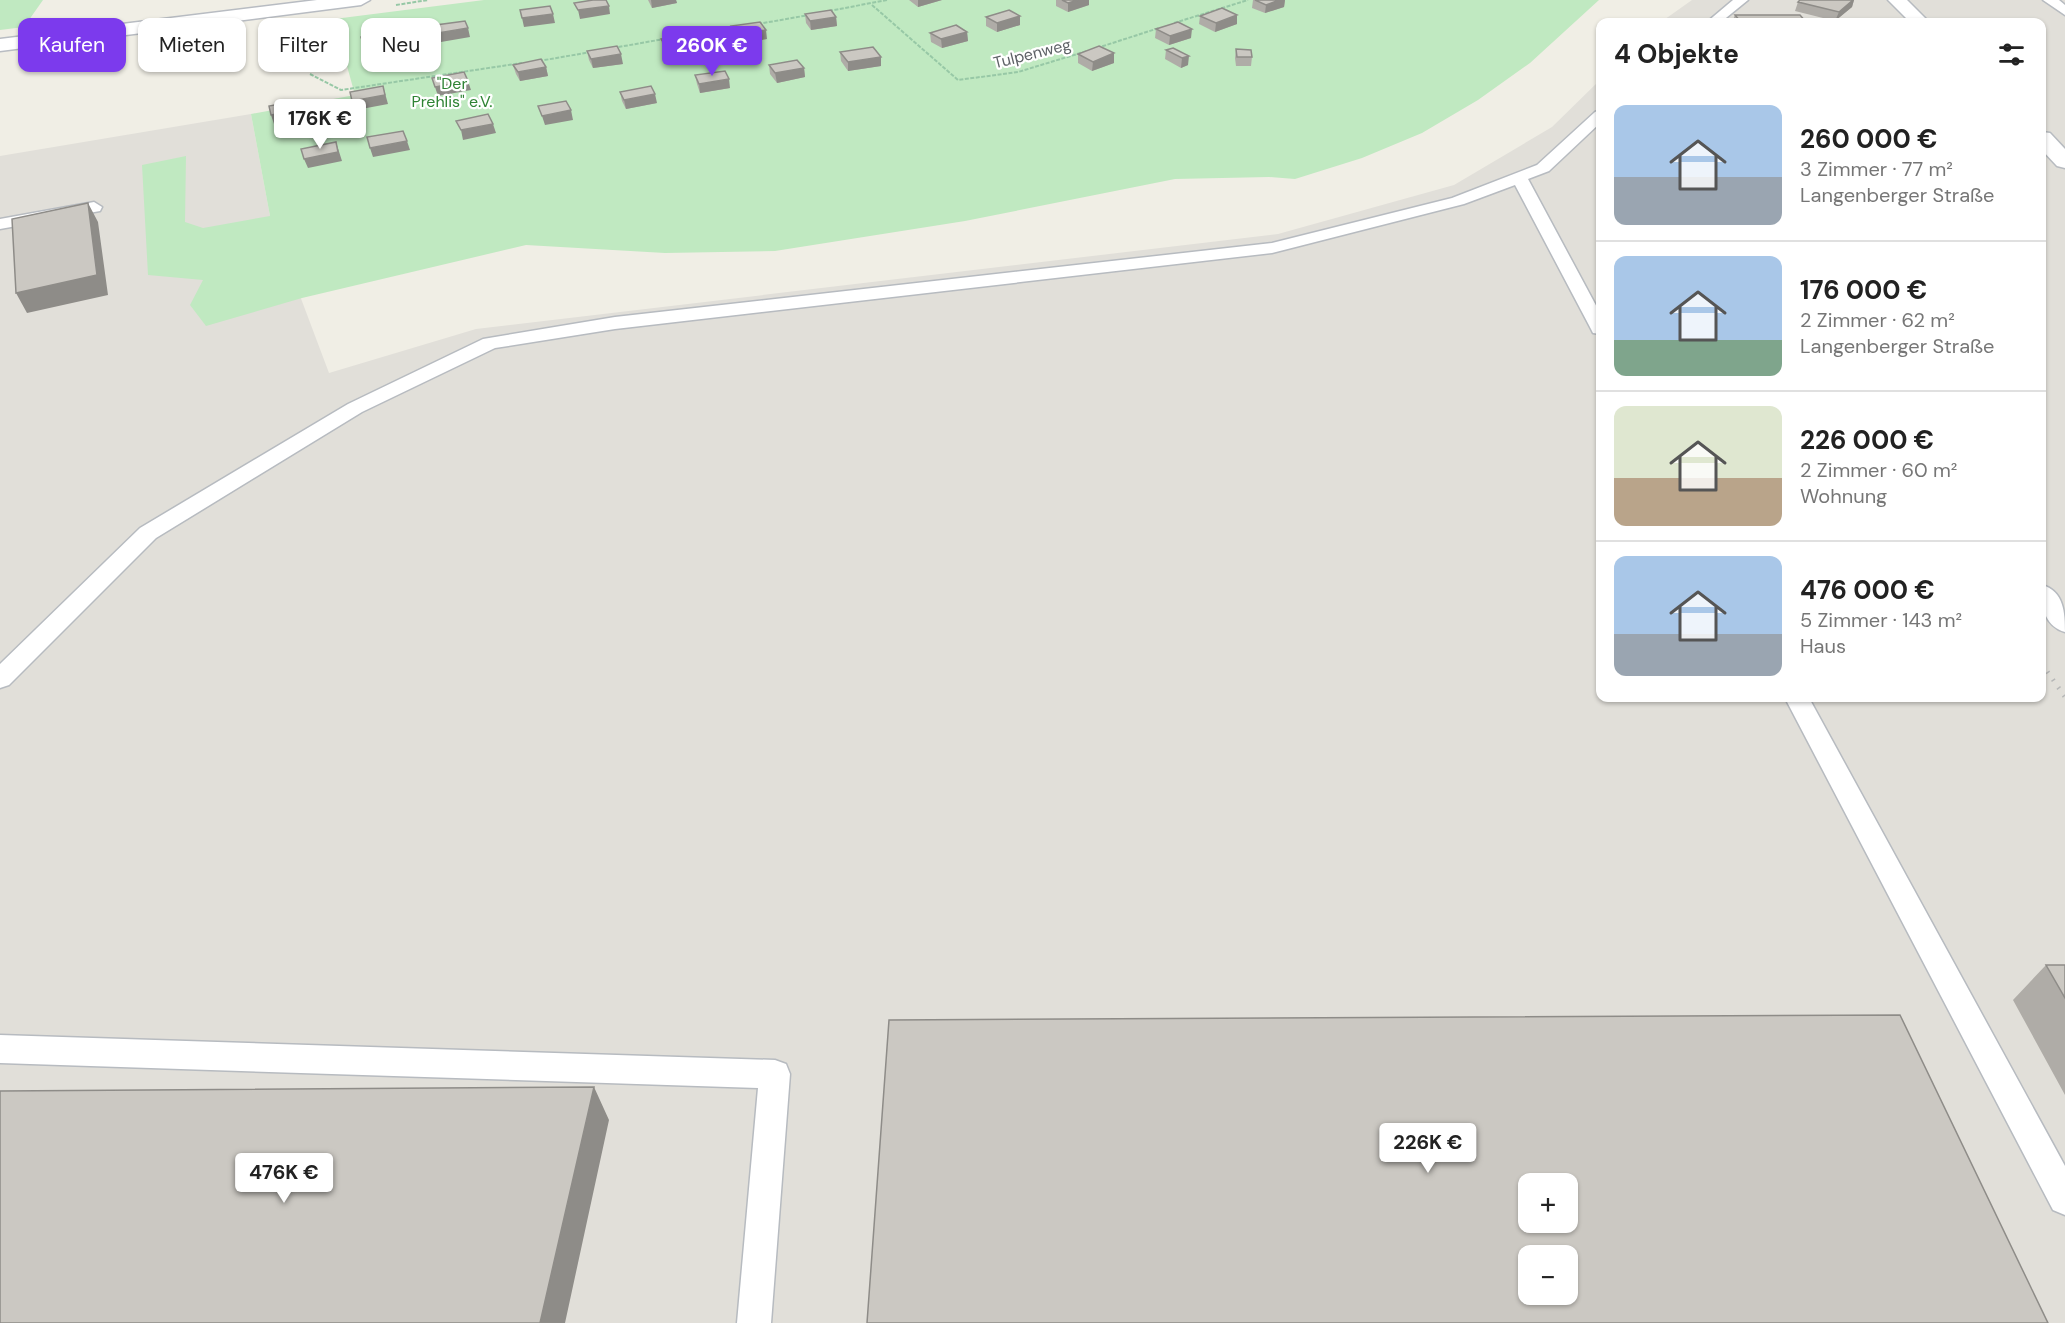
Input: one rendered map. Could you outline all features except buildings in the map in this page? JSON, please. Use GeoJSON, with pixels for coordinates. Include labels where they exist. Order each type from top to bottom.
{"type":"FeatureCollection","features":[{"type":"Feature","properties":{"kind":"main road"},"geometry":{"type":"LineString","coordinates":[[0,45],[360,0]]}},
{"type":"Feature","properties":{"kind":"main road"},"geometry":{"type":"LineString","coordinates":[[1897,0],[1916,18]]}},
{"type":"Feature","properties":{"kind":"main road"},"geometry":{"type":"LineString","coordinates":[[2046,142],[2065,161]]}},
{"type":"Feature","properties":{"kind":"lane"},"geometry":{"type":"LineString","coordinates":[[1718,18],[1741,0]]}},
{"type":"Feature","properties":{"kind":"lane"},"geometry":{"type":"LineString","coordinates":[[2050,0],[2065,11]]}},
{"type":"Feature","properties":{"kind":"lane"},"geometry":{"type":"LineString","coordinates":[[0,679],[148,533],[356,408],[490,343],[615,323],[1272,248],[1458,201],[1543,168],[1596,119]]}},
{"type":"Feature","properties":{"kind":"lane"},"geometry":{"type":"LineString","coordinates":[[1520,177],[1596,321]]}},
{"type":"Feature","properties":{"kind":"lane"},"geometry":{"type":"LineString","coordinates":[[0,224],[94,207]]}},
{"type":"Feature","properties":{"kind":"lane"},"geometry":{"type":"LineString","coordinates":[[2046,598],[2065,624]]}},
{"type":"Feature","properties":{"kind":"lane"},"geometry":{"type":"LineString","coordinates":[[1799,702],[2065,1199]]}},
{"type":"Feature","properties":{"kind":"lane"},"geometry":{"type":"LineString","coordinates":[[0,1049],[775,1074],[754,1323]]}},
{"type":"Feature","properties":{"kind":"path"},"geometry":{"type":"LineString","coordinates":[[826,12],[886,0]]}},
{"type":"Feature","properties":{"kind":"path"},"geometry":{"type":"LineString","coordinates":[[1172,24],[1248,0]]}},
{"type":"Feature","properties":{"kind":"path","name":"Tulpenweg"},"geometry":{"type":"LineString","coordinates":[[871,4],[958,80],[1018,72],[1162,27]]}},
{"type":"Feature","properties":{"kind":"path"},"geometry":{"type":"LineString","coordinates":[[757,24],[814,14]]}},
{"type":"Feature","properties":{"kind":"path"},"geometry":{"type":"LineString","coordinates":[[677,37],[746,26]]}},
{"type":"Feature","properties":{"kind":"path"},"geometry":{"type":"LineString","coordinates":[[609,49],[666,39]]}},
{"type":"Feature","properties":{"kind":"path"},"geometry":{"type":"LineString","coordinates":[[310,74],[341,90],[597,51]]}},
{"type":"Feature","properties":{"kind":"shaded area"},"geometry":{"type":"Polygon","coordinates":[[[1692,0],[2065,0],[2065,1323],[0,1323],[0,156],[251,114],[270,216],[329,373],[476,329],[1278,234],[1454,185],[1552,127],[1596,84],[1596,702],[2046,702],[2046,18],[1667,18],[1692,0]]]}},
{"type":"Feature","properties":{"kind":"green space"},"geometry":{"type":"Polygon","coordinates":[[[0,0],[43,0],[30,18],[18,18],[18,28],[0,30],[0,0]]]}},
{"type":"Feature","properties":{"kind":"green space","name":"\"Der Prehlis\" e.V."},"geometry":{"type":"Polygon","coordinates":[[[484,0],[1599,0],[1530,63],[1478,100],[1422,133],[1362,158],[1295,179],[1269,177],[1175,179],[965,221],[775,251],[665,253],[526,245],[302,298],[206,326],[190,305],[203,280],[148,275],[142,165],[186,156],[185,222],[203,228],[270,216],[251,114],[355,95],[349,72],[349,18],[342,18],[484,0]]]}},
{"type":"Feature","properties":{"kind":"railway"},"geometry":{"type":"LineString","coordinates":[[2046,670],[2065,697]]}}]}
